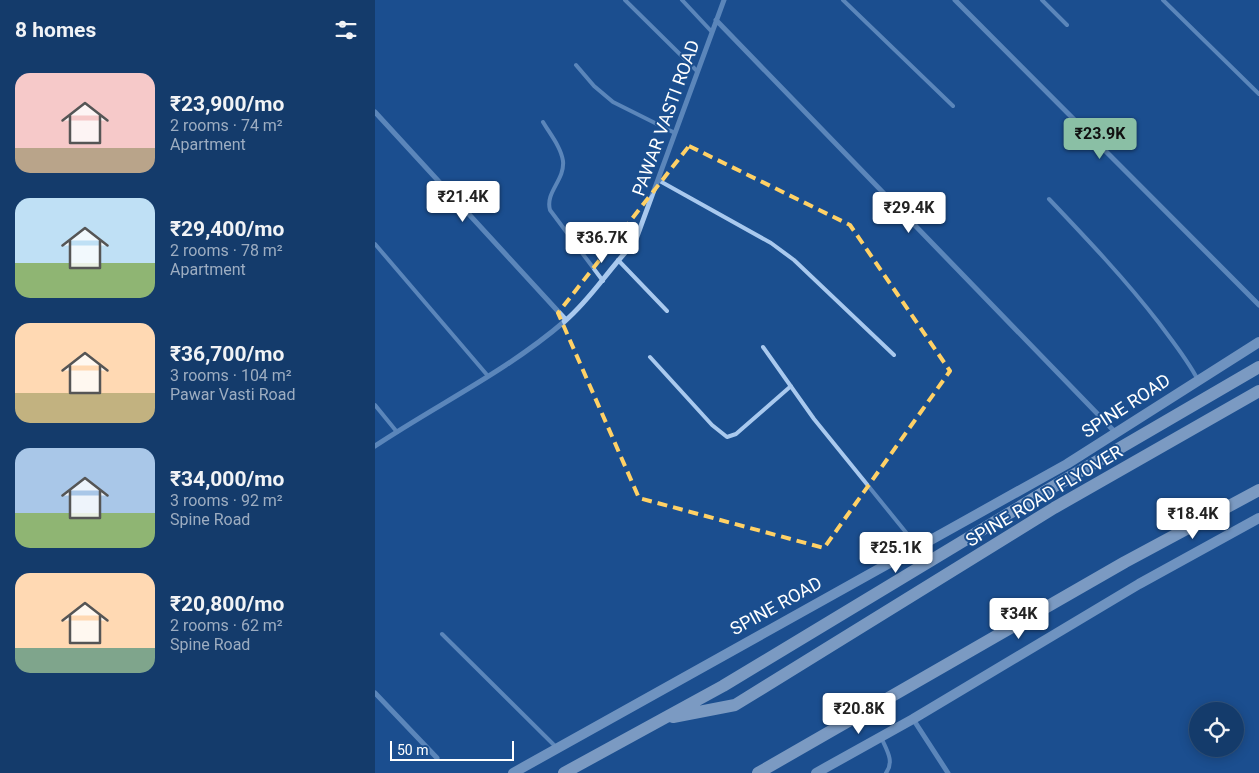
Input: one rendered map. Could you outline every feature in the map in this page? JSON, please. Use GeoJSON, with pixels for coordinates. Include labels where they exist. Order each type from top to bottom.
{"type":"FeatureCollection","features":[{"type":"Feature","properties":{"kind":"main road","name":"SPINE ROAD"},"geometry":{"type":"LineString","coordinates":[[564,773],[723,686],[1046,491],[1259,367]]}},
{"type":"Feature","properties":{"kind":"main road","name":"SPINE ROAD FLYOVER"},"geometry":{"type":"LineString","coordinates":[[661,719],[735,705],[1054,508],[1259,391]]}},
{"type":"Feature","properties":{"kind":"main road"},"geometry":{"type":"LineString","coordinates":[[758,773],[1125,562],[1259,490]]}},
{"type":"Feature","properties":{"kind":"street","name":"PAWAR VASTI ROAD"},"geometry":{"type":"LineString","coordinates":[[375,446],[522,356],[566,320],[603,281],[618,260],[635,242],[724,0]]}},
{"type":"Feature","properties":{"kind":"street"},"geometry":{"type":"LineString","coordinates":[[955,0],[1259,305]]}},
{"type":"Feature","properties":{"kind":"street"},"geometry":{"type":"LineString","coordinates":[[716,20],[1116,433]]}},
{"type":"Feature","properties":{"kind":"street"},"geometry":{"type":"LineString","coordinates":[[375,112],[566,320]]}},
{"type":"Feature","properties":{"kind":"street","name":"SPINE ROAD"},"geometry":{"type":"LineString","coordinates":[[513,773],[1067,464],[1259,342]]}},
{"type":"Feature","properties":{"kind":"street"},"geometry":{"type":"LineString","coordinates":[[821,772],[1139,584],[1259,518]]}},
{"type":"Feature","properties":{"kind":"street"},"geometry":{"type":"LineString","coordinates":[[375,693],[437,758]]}},
{"type":"Feature","properties":{"kind":"street"},"geometry":{"type":"LineString","coordinates":[[913,719],[948,773]]}},
{"type":"Feature","properties":{"kind":"lane"},"geometry":{"type":"LineString","coordinates":[[625,0],[697,71]]}},
{"type":"Feature","properties":{"kind":"lane"},"geometry":{"type":"LineString","coordinates":[[682,0],[712,32]]}},
{"type":"Feature","properties":{"kind":"lane"},"geometry":{"type":"LineString","coordinates":[[843,0],[953,106]]}},
{"type":"Feature","properties":{"kind":"lane"},"geometry":{"type":"LineString","coordinates":[[1042,0],[1067,26]]}},
{"type":"Feature","properties":{"kind":"lane"},"geometry":{"type":"LineString","coordinates":[[1163,0],[1259,94]]}},
{"type":"Feature","properties":{"kind":"lane"},"geometry":{"type":"LineString","coordinates":[[576,65],[594,86],[613,102],[675,133]]}},
{"type":"Feature","properties":{"kind":"lane"},"geometry":{"type":"LineString","coordinates":[[543,122],[563,160],[560,176],[549,196],[550,210],[603,281]]}},
{"type":"Feature","properties":{"kind":"lane"},"geometry":{"type":"LineString","coordinates":[[658,180],[771,243],[795,260],[894,355]]}},
{"type":"Feature","properties":{"kind":"lane"},"geometry":{"type":"LineString","coordinates":[[1049,199],[1107,261],[1149,311],[1187,359],[1198,381]]}},
{"type":"Feature","properties":{"kind":"lane"},"geometry":{"type":"LineString","coordinates":[[375,244],[488,376]]}},
{"type":"Feature","properties":{"kind":"lane"},"geometry":{"type":"LineString","coordinates":[[618,260],[667,311]]}},
{"type":"Feature","properties":{"kind":"lane"},"geometry":{"type":"LineString","coordinates":[[763,347],[814,419],[918,548]]}},
{"type":"Feature","properties":{"kind":"lane"},"geometry":{"type":"LineString","coordinates":[[650,357],[711,425],[727,437],[737,434],[791,386]]}},
{"type":"Feature","properties":{"kind":"lane"},"geometry":{"type":"LineString","coordinates":[[375,405],[397,432]]}},
{"type":"Feature","properties":{"kind":"lane"},"geometry":{"type":"LineString","coordinates":[[442,634],[557,748]]}},
{"type":"Feature","properties":{"kind":"lane"},"geometry":{"type":"LineString","coordinates":[[881,737],[891,759],[890,767],[886,773]]}},
{"type":"Feature","properties":{"kind":"highlighted area"},"geometry":{"type":"Polygon","coordinates":[[[689,146],[850,225],[950,371],[824,548],[639,498],[558,313],[689,146]]]}}]}
